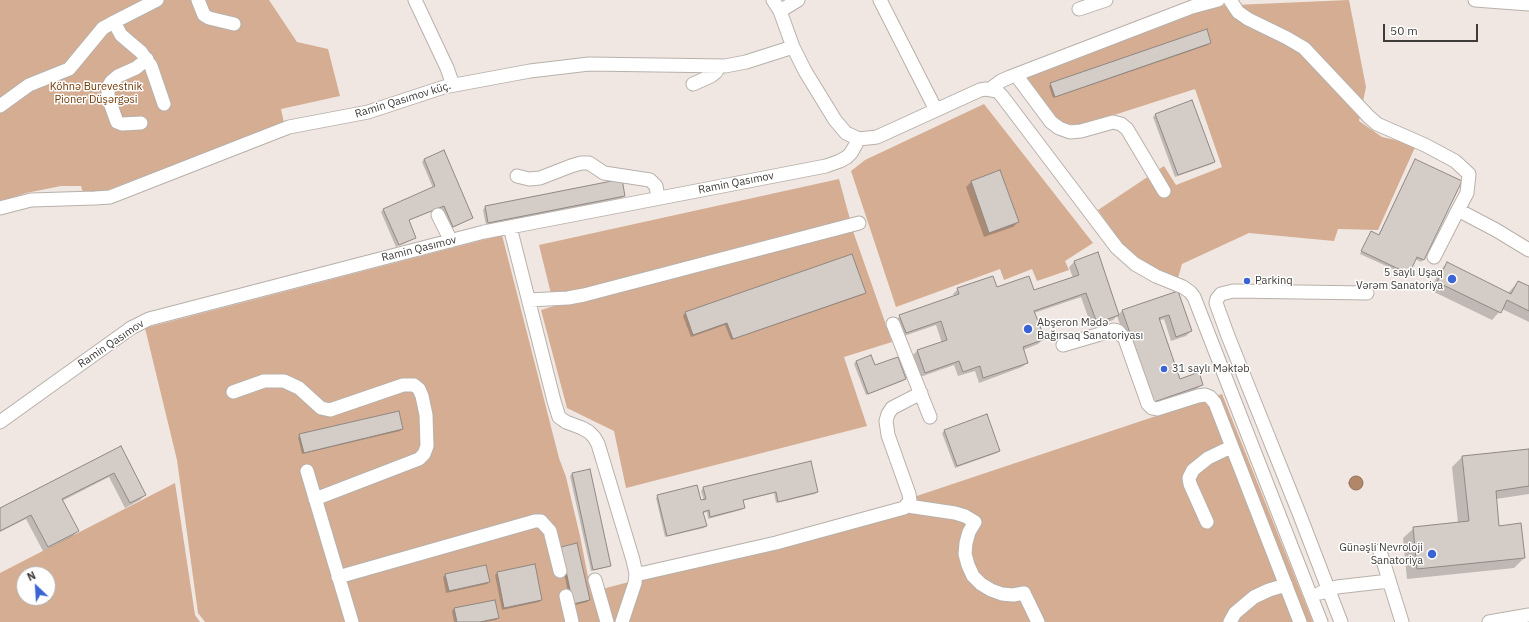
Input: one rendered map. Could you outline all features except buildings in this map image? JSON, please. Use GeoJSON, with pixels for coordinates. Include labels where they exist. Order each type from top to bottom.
{"type":"FeatureCollection","features":[{"type":"Feature","properties":{"kind":"street"},"geometry":{"type":"LineString","coordinates":[[0,106],[29,85],[69,69],[101,31],[114,22],[157,0]]}},
{"type":"Feature","properties":{"kind":"street"},"geometry":{"type":"LineString","coordinates":[[198,0],[204,15],[234,24]]}},
{"type":"Feature","properties":{"kind":"street"},"geometry":{"type":"LineString","coordinates":[[415,0],[447,68],[453,85]]}},
{"type":"Feature","properties":{"kind":"street"},"geometry":{"type":"LineString","coordinates":[[798,0],[777,5],[793,47],[805,71],[835,120],[846,132],[859,139],[867,139],[885,135],[980,90],[990,89],[997,91],[1125,257],[1144,270],[1183,287],[1190,292],[1194,297],[1321,622]]}},
{"type":"Feature","properties":{"kind":"street"},"geometry":{"type":"LineString","coordinates":[[880,0],[936,110]]}},
{"type":"Feature","properties":{"kind":"street"},"geometry":{"type":"LineString","coordinates":[[1079,8],[1106,0]]}},
{"type":"Feature","properties":{"kind":"street"},"geometry":{"type":"LineString","coordinates":[[990,89],[1001,81],[1016,75],[1192,7],[1218,0]]}},
{"type":"Feature","properties":{"kind":"street"},"geometry":{"type":"LineString","coordinates":[[1230,0],[1238,12],[1304,48],[1377,124],[1425,145],[1455,161],[1469,174],[1467,192],[1434,257]]}},
{"type":"Feature","properties":{"kind":"street"},"geometry":{"type":"LineString","coordinates":[[1475,0],[1529,4]]}},
{"type":"Feature","properties":{"kind":"street"},"geometry":{"type":"LineString","coordinates":[[114,22],[121,35],[147,59],[151,66],[164,104]]}},
{"type":"Feature","properties":{"kind":"street","name":"Ramin Qasımov küç."},"geometry":{"type":"LineString","coordinates":[[0,208],[31,200],[110,197],[289,128],[388,107],[433,90],[453,85],[530,71],[589,64],[719,66],[746,62],[793,47]]}},
{"type":"Feature","properties":{"kind":"street"},"geometry":{"type":"LineString","coordinates":[[141,123],[122,124],[117,122],[108,97],[108,87],[118,76],[136,68],[147,59]]}},
{"type":"Feature","properties":{"kind":"street"},"geometry":{"type":"LineString","coordinates":[[693,84],[711,76],[716,72],[719,66]]}},
{"type":"Feature","properties":{"kind":"street"},"geometry":{"type":"LineString","coordinates":[[1016,75],[1051,122],[1059,128],[1070,132],[1081,131],[1113,122],[1121,124],[1127,129],[1164,191]]}},
{"type":"Feature","properties":{"kind":"street","name":"Ramin Qasımov"},"geometry":{"type":"LineString","coordinates":[[0,422],[131,328],[149,319],[510,227],[826,166],[840,161],[851,153],[859,139]]}},
{"type":"Feature","properties":{"kind":"street"},"geometry":{"type":"LineString","coordinates":[[517,176],[529,179],[540,178],[571,166],[589,162],[604,173],[650,180],[656,186],[658,198]]}},
{"type":"Feature","properties":{"kind":"street"},"geometry":{"type":"LineString","coordinates":[[1458,210],[1496,230],[1529,250]]}},
{"type":"Feature","properties":{"kind":"street"},"geometry":{"type":"LineString","coordinates":[[438,215],[451,241]]}},
{"type":"Feature","properties":{"kind":"street"},"geometry":{"type":"LineString","coordinates":[[529,300],[568,298],[584,295],[859,223]]}},
{"type":"Feature","properties":{"kind":"street"},"geometry":{"type":"LineString","coordinates":[[510,227],[559,417],[566,422],[588,432],[594,437],[598,444],[631,552],[636,574],[635,583],[622,622]]}},
{"type":"Feature","properties":{"kind":"street"},"geometry":{"type":"LineString","coordinates":[[1340,622],[1299,513],[1216,304],[1217,299],[1221,294],[1233,291],[1367,293]]}},
{"type":"Feature","properties":{"kind":"street"},"geometry":{"type":"LineString","coordinates":[[893,324],[930,417]]}},
{"type":"Feature","properties":{"kind":"street"},"geometry":{"type":"LineString","coordinates":[[1062,345],[1114,330],[1118,331],[1125,339],[1148,404],[1152,408],[1157,410],[1198,396],[1205,395],[1210,397],[1215,403],[1300,622]]}},
{"type":"Feature","properties":{"kind":"street"},"geometry":{"type":"LineString","coordinates":[[233,392],[264,381],[284,381],[299,388],[321,408],[330,410],[403,385],[414,385],[419,389],[426,415],[427,446],[424,454],[419,459],[315,499]]}},
{"type":"Feature","properties":{"kind":"street"},"geometry":{"type":"LineString","coordinates":[[908,506],[910,501],[909,494],[888,435],[886,421],[892,408],[921,393]]}},
{"type":"Feature","properties":{"kind":"street"},"geometry":{"type":"LineString","coordinates":[[1207,522],[1190,484],[1189,478],[1193,470],[1208,458],[1231,447]]}},
{"type":"Feature","properties":{"kind":"street"},"geometry":{"type":"LineString","coordinates":[[307,471],[352,622]]}},
{"type":"Feature","properties":{"kind":"street"},"geometry":{"type":"LineString","coordinates":[[636,574],[776,543],[898,511],[908,506],[955,513],[965,516],[975,522],[969,532],[965,549],[968,565],[973,576],[981,584],[1002,594],[1013,595],[1024,593],[1038,622]]}},
{"type":"Feature","properties":{"kind":"street"},"geometry":{"type":"LineString","coordinates":[[338,577],[535,521],[541,521],[550,530],[560,571]]}},
{"type":"Feature","properties":{"kind":"street"},"geometry":{"type":"LineString","coordinates":[[1380,551],[1402,622]]}},
{"type":"Feature","properties":{"kind":"street"},"geometry":{"type":"LineString","coordinates":[[595,580],[607,622]]}},
{"type":"Feature","properties":{"kind":"street"},"geometry":{"type":"LineString","coordinates":[[1311,596],[1337,587],[1389,581]]}},
{"type":"Feature","properties":{"kind":"street"},"geometry":{"type":"LineString","coordinates":[[1230,622],[1235,613],[1254,597],[1269,590],[1286,585]]}},
{"type":"Feature","properties":{"kind":"street"},"geometry":{"type":"LineString","coordinates":[[566,596],[572,622]]}},
{"type":"Feature","properties":{"kind":"street"},"geometry":{"type":"LineString","coordinates":[[1489,622],[1529,615]]}},
{"type":"Feature","properties":{"kind":"green space","name":"Köhnə Burevestnik Pioner Düşərgəsi"},"geometry":{"type":"Polygon","coordinates":[[[0,0],[269,0],[297,42],[328,49],[340,96],[281,109],[284,123],[105,191],[83,193],[81,186],[61,186],[26,193],[0,202],[0,0]]]}},
{"type":"Feature","properties":{"kind":"green space"},"geometry":{"type":"Polygon","coordinates":[[[1349,0],[1366,87],[1359,121],[1382,137],[1416,145],[1378,230],[1338,229],[1334,241],[1249,233],[1182,264],[1178,278],[1138,260],[1123,246],[1098,210],[1164,166],[1176,185],[1222,167],[1195,89],[1083,125],[1068,124],[1057,119],[1026,77],[1212,6],[1349,0]]]}},
{"type":"Feature","properties":{"kind":"green space"},"geometry":{"type":"Polygon","coordinates":[[[984,104],[1093,243],[1065,261],[1069,270],[1037,281],[1032,269],[1004,280],[1000,269],[896,307],[851,171],[865,160],[984,104]]]}},
{"type":"Feature","properties":{"kind":"green space"},"geometry":{"type":"Polygon","coordinates":[[[839,179],[854,234],[892,342],[844,357],[867,426],[626,488],[614,431],[567,408],[541,310],[554,306],[539,245],[839,179]]]}},
{"type":"Feature","properties":{"kind":"green space"},"geometry":{"type":"Polygon","coordinates":[[[502,235],[559,458],[566,477],[591,592],[776,543],[1222,394],[1313,622],[205,622],[198,613],[177,460],[145,328],[502,235]]]}},
{"type":"Feature","properties":{"kind":"green space"},"geometry":{"type":"Polygon","coordinates":[[[175,483],[195,615],[200,622],[0,622],[0,573],[175,483]]]}},
{"type":"Feature","properties":{"kind":"shaded area"},"geometry":{"type":"Polygon","coordinates":[[[1353,476],[1359,476],[1363,480],[1363,486],[1359,490],[1353,490],[1349,486],[1349,480],[1353,476]]]}},
{"type":"Feature","properties":{"kind":"place","name":"5 saylı Uşaq Vərəm Sanatoriya"},"geometry":{"type":"Point","coordinates":[1452,279]}},
{"type":"Feature","properties":{"kind":"place","name":"Parkinq"},"geometry":{"type":"Point","coordinates":[1247,281]}},
{"type":"Feature","properties":{"kind":"place","name":"Abşeron Mədə Bağırsaq Sanatoriyası"},"geometry":{"type":"Point","coordinates":[1028,329]}},
{"type":"Feature","properties":{"kind":"place","name":"31 saylı Məktəb"},"geometry":{"type":"Point","coordinates":[1164,369]}},
{"type":"Feature","properties":{"kind":"place","name":"Günəşli Nevroloji Sanatoriya"},"geometry":{"type":"Point","coordinates":[1432,554]}}]}
